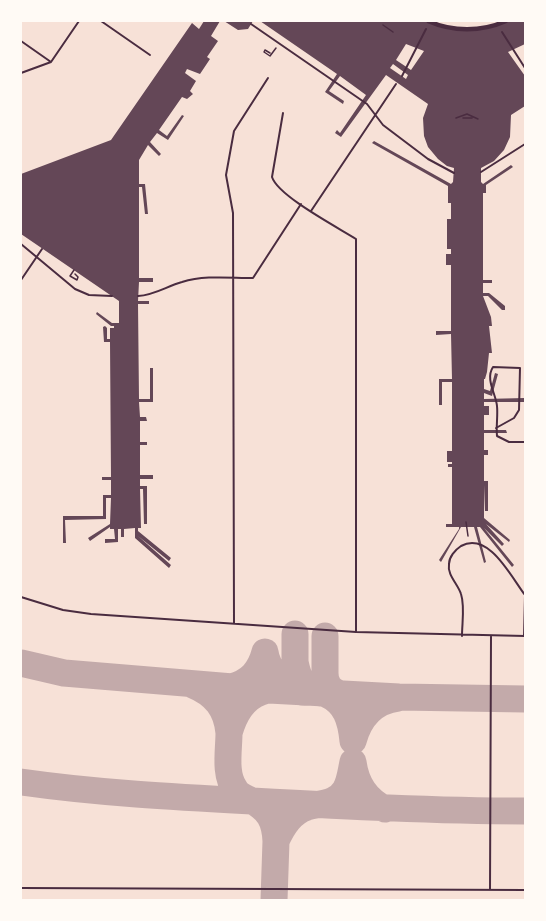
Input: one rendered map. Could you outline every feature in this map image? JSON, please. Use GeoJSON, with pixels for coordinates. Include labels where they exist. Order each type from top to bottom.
{"type":"FeatureCollection","features":[{"type":"Feature","properties":{"kind":"street"},"geometry":{"type":"LineString","coordinates":[[428,21],[446,27],[464,29],[486,27],[506,21]]}},
{"type":"Feature","properties":{"kind":"lane"},"geometry":{"type":"LineString","coordinates":[[21,73],[51,62],[79,21]]}},
{"type":"Feature","properties":{"kind":"lane"},"geometry":{"type":"LineString","coordinates":[[101,21],[150,55]]}},
{"type":"Feature","properties":{"kind":"lane"},"geometry":{"type":"LineString","coordinates":[[251,24],[367,104],[383,124],[428,159],[454,173]]}},
{"type":"Feature","properties":{"kind":"lane"},"geometry":{"type":"LineString","coordinates":[[402,76],[426,29]]}},
{"type":"Feature","properties":{"kind":"lane"},"geometry":{"type":"LineString","coordinates":[[502,32],[525,68]]}},
{"type":"Feature","properties":{"kind":"lane"},"geometry":{"type":"LineString","coordinates":[[21,41],[51,62]]}},
{"type":"Feature","properties":{"kind":"lane"},"geometry":{"type":"LineString","coordinates":[[234,623],[233,213],[226,175],[234,131],[268,78]]}},
{"type":"Feature","properties":{"kind":"lane"},"geometry":{"type":"LineString","coordinates":[[312,211],[396,84]]}},
{"type":"Feature","properties":{"kind":"lane"},"geometry":{"type":"LineString","coordinates":[[283,113],[272,177],[274,183],[283,192],[356,239],[356,632]]}},
{"type":"Feature","properties":{"kind":"lane"},"geometry":{"type":"LineString","coordinates":[[482,172],[525,144]]}},
{"type":"Feature","properties":{"kind":"lane"},"geometry":{"type":"LineString","coordinates":[[138,296],[151,295],[170,285],[195,279],[253,278],[301,204]]}},
{"type":"Feature","properties":{"kind":"lane"},"geometry":{"type":"LineString","coordinates":[[21,244],[75,289],[89,295],[112,296]]}},
{"type":"Feature","properties":{"kind":"lane"},"geometry":{"type":"LineString","coordinates":[[21,280],[42,249]]}},
{"type":"Feature","properties":{"kind":"lane"},"geometry":{"type":"LineString","coordinates":[[496,428],[514,418],[519,410],[520,368],[493,368],[490,371],[490,378],[497,405],[496,428],[497,436],[509,442],[525,442]]}},
{"type":"Feature","properties":{"kind":"lane"},"geometry":{"type":"LineString","coordinates":[[21,597],[63,610],[91,614],[356,632],[462,636],[525,636],[525,596],[491,550],[483,544],[469,543],[455,550],[448,566],[461,595],[462,636]]}},
{"type":"Feature","properties":{"kind":"lane"},"geometry":{"type":"LineString","coordinates":[[490,890],[491,636]]}},
{"type":"Feature","properties":{"kind":"lane"},"geometry":{"type":"LineString","coordinates":[[21,888],[525,890]]}},
{"type":"Feature","properties":{"kind":"path"},"geometry":{"type":"LineString","coordinates":[[383,25],[393,32]]}},
{"type":"Feature","properties":{"kind":"path"},"geometry":{"type":"LineString","coordinates":[[463,118],[467,115]]}},
{"type":"Feature","properties":{"kind":"path"},"geometry":{"type":"LineString","coordinates":[[467,115],[472,118]]}},
{"type":"Feature","properties":{"kind":"path"},"geometry":{"type":"LineString","coordinates":[[456,118],[467,115],[478,118]]}},
{"type":"Feature","properties":{"kind":"path"},"geometry":{"type":"LineString","coordinates":[[74,270],[70,276],[76,280],[78,277],[75,274]]}},
{"type":"Feature","properties":{"kind":"path"},"geometry":{"type":"LineString","coordinates":[[466,522],[469,543]]}},
{"type":"Feature","properties":{"kind":"building"},"geometry":{"type":"Polygon","coordinates":[[[204,21],[220,21],[211,36],[218,41],[207,57],[210,59],[200,74],[187,69],[185,73],[196,81],[190,91],[193,94],[187,99],[182,97],[159,130],[167,136],[182,115],[184,116],[168,140],[157,133],[150,142],[161,154],[159,156],[148,145],[139,160],[139,184],[145,184],[148,214],[145,214],[142,187],[139,187],[139,278],[153,278],[153,282],[139,282],[138,301],[149,301],[149,304],[138,304],[139,399],[150,399],[150,368],[153,368],[153,402],[139,402],[140,417],[146,417],[147,421],[140,421],[140,442],[147,442],[147,445],[140,445],[140,475],[153,475],[153,479],[140,479],[140,486],[147,486],[147,524],[144,524],[143,489],[140,489],[141,528],[138,528],[138,531],[171,558],[169,561],[138,536],[171,565],[169,568],[135,538],[135,528],[124,529],[124,537],[121,537],[121,529],[118,529],[118,542],[105,543],[105,539],[115,539],[114,529],[110,527],[90,541],[88,538],[110,524],[111,498],[106,498],[106,519],[65,520],[66,543],[63,543],[63,516],[103,516],[103,495],[111,495],[111,480],[102,480],[102,477],[111,477],[110,342],[104,342],[103,327],[107,328],[107,339],[110,339],[110,328],[114,326],[96,314],[97,312],[112,323],[119,323],[119,301],[21,234],[21,174],[111,140],[192,23],[199,29],[204,21]]]}},
{"type":"Feature","properties":{"kind":"building"},"geometry":{"type":"Polygon","coordinates":[[[224,21],[253,21],[248,29],[238,30],[224,21]]]}},
{"type":"Feature","properties":{"kind":"building"},"geometry":{"type":"Polygon","coordinates":[[[260,21],[423,21],[454,30],[499,25],[509,21],[525,21],[525,44],[508,52],[525,76],[525,106],[511,115],[510,137],[504,150],[494,161],[481,168],[483,184],[511,165],[513,167],[486,185],[486,193],[483,193],[483,280],[492,280],[492,283],[483,283],[483,293],[489,293],[505,306],[505,310],[502,310],[488,296],[483,296],[492,326],[489,326],[492,353],[489,353],[484,389],[490,391],[495,373],[498,374],[492,396],[484,393],[484,399],[525,398],[525,402],[484,402],[484,406],[489,406],[489,415],[484,415],[484,430],[506,430],[507,433],[484,433],[484,450],[488,450],[488,455],[484,455],[484,481],[488,481],[488,511],[485,511],[484,485],[484,518],[510,540],[509,542],[486,524],[504,544],[502,546],[484,528],[514,565],[512,567],[480,527],[477,527],[486,562],[484,563],[474,527],[461,527],[441,562],[439,560],[459,529],[459,527],[446,527],[446,524],[452,524],[452,467],[448,467],[448,464],[452,462],[447,462],[447,451],[452,451],[452,382],[442,382],[442,405],[439,405],[439,379],[452,379],[451,334],[436,335],[436,331],[451,331],[451,265],[446,265],[446,254],[451,254],[451,249],[447,249],[447,219],[451,219],[451,203],[448,203],[448,186],[372,143],[374,141],[451,184],[454,168],[438,159],[428,147],[424,136],[423,118],[428,104],[386,75],[341,137],[335,133],[337,130],[340,133],[366,95],[340,76],[329,91],[344,101],[343,104],[325,92],[337,74],[260,21]],[[406,44],[396,60],[411,70],[424,51],[406,44]],[[393,64],[390,68],[406,79],[408,75],[393,64]]]}},
{"type":"Feature","properties":{"kind":"taxiway"},"geometry":{"type":"LineString","coordinates":[[295,634],[295,662]]}},
{"type":"Feature","properties":{"kind":"taxiway"},"geometry":{"type":"LineString","coordinates":[[325,636],[325,673]]}},
{"type":"Feature","properties":{"kind":"taxiway"},"geometry":{"type":"LineString","coordinates":[[231,687],[244,682],[253,675],[265,652],[274,673],[292,689],[302,692],[311,691],[319,685],[325,673],[326,682],[330,688],[344,695]]}},
{"type":"Feature","properties":{"kind":"taxiway"},"geometry":{"type":"LineString","coordinates":[[193,685],[208,693],[218,703],[226,717],[229,733],[237,714],[245,703],[255,695],[284,684],[290,677],[295,662],[302,682],[320,693]]}},
{"type":"Feature","properties":{"kind":"taxiway"},"geometry":{"type":"LineString","coordinates":[[21,663],[64,673],[269,690],[399,697],[525,699]]}},
{"type":"Feature","properties":{"kind":"taxiway"},"geometry":{"type":"LineString","coordinates":[[326,694],[343,707],[351,726],[353,741],[359,725],[368,712],[381,703],[398,698]]}},
{"type":"Feature","properties":{"kind":"taxiway"},"geometry":{"type":"LineString","coordinates":[[229,733],[228,762],[232,783],[239,794],[262,807],[270,816],[276,841],[284,825],[296,812],[323,804],[341,795],[348,784],[353,762],[359,784],[367,796],[385,809]]}},
{"type":"Feature","properties":{"kind":"taxiway"},"geometry":{"type":"LineString","coordinates":[[21,782],[108,792],[194,798],[388,808],[525,811]]}},
{"type":"Feature","properties":{"kind":"taxiway"},"geometry":{"type":"LineString","coordinates":[[274,900],[276,841]]}}]}
